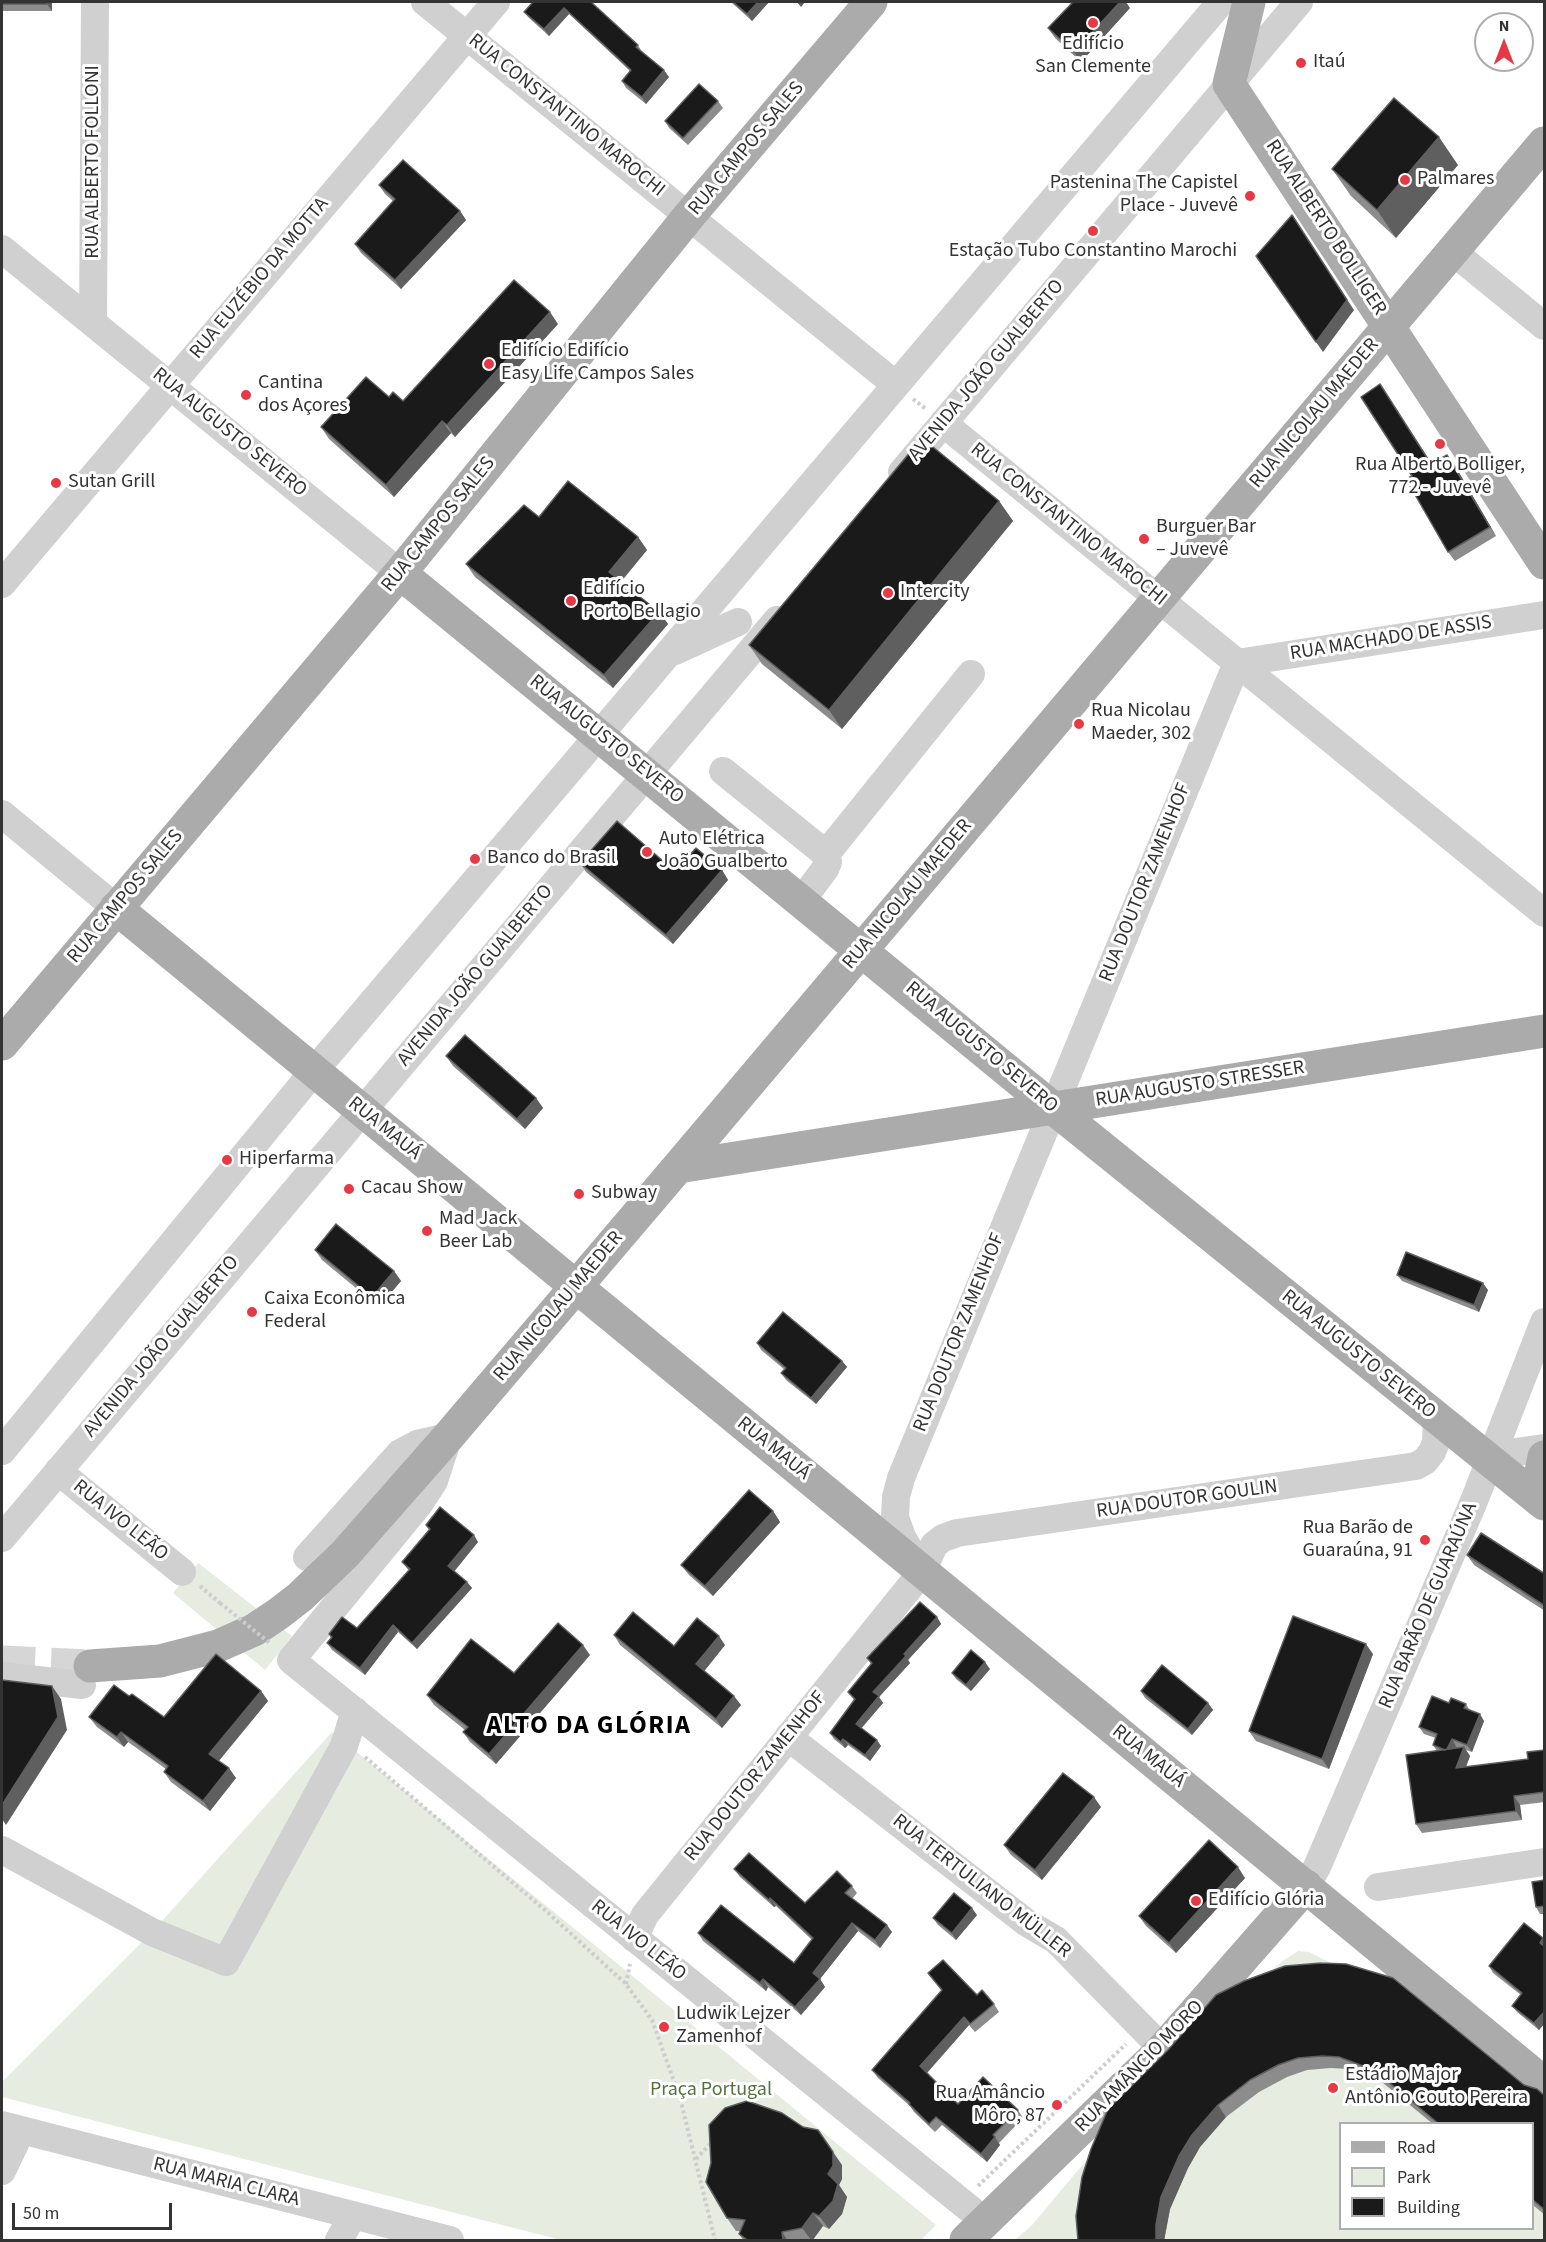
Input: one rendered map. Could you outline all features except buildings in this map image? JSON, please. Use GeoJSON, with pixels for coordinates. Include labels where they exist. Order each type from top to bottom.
{"type":"FeatureCollection","features":[{"type":"Feature","properties":{"kind":"main road","name":"RUA CAMPOS SALES"},"geometry":{"type":"LineString","coordinates":[[2,1044],[400,573],[689,216],[871,2]]}},
{"type":"Feature","properties":{"kind":"main road"},"geometry":{"type":"LineString","coordinates":[[1229,84],[1249,2]]}},
{"type":"Feature","properties":{"kind":"main road","name":"RUA ALBERTO BOLLIGER"},"geometry":{"type":"LineString","coordinates":[[1229,84],[1545,563]]}},
{"type":"Feature","properties":{"kind":"main road","name":"RUA NICOLAU MAEDER"},"geometry":{"type":"LineString","coordinates":[[86,1675],[189,1655],[218,1646],[272,1644],[286,1608],[321,1578],[448,1437],[1545,143]]}},
{"type":"Feature","properties":{"kind":"main road","name":"RUA AUGUSTO SEVERO"},"geometry":{"type":"LineString","coordinates":[[400,573],[862,949],[1053,1108],[1543,1503]]}},
{"type":"Feature","properties":{"kind":"main road","name":"RUA MAUÁ"},"geometry":{"type":"LineString","coordinates":[[116,908],[1545,2083]]}},
{"type":"Feature","properties":{"kind":"main road","name":"RUA AUGUSTO STRESSER"},"geometry":{"type":"LineString","coordinates":[[678,1167],[1545,1030]]}},
{"type":"Feature","properties":{"kind":"main road"},"geometry":{"type":"LineString","coordinates":[[1543,1503],[1539,1481],[1545,1456]]}},
{"type":"Feature","properties":{"kind":"main road","name":"RUA AMÂNCIO MORO"},"geometry":{"type":"LineString","coordinates":[[971,2221],[1306,1886]]}},
{"type":"Feature","properties":{"kind":"street","name":"RUA ALBERTO FOLLONI"},"geometry":{"type":"LineString","coordinates":[[93,323],[95,2]]}},
{"type":"Feature","properties":{"kind":"street","name":"RUA CONSTANTINO MAROCHI"},"geometry":{"type":"LineString","coordinates":[[425,2],[896,385]]}},
{"type":"Feature","properties":{"kind":"street","name":"RUA EUZÉBIO DA MOTTA"},"geometry":{"type":"LineString","coordinates":[[2,584],[496,2]]}},
{"type":"Feature","properties":{"kind":"street"},"geometry":{"type":"LineString","coordinates":[[6,1438],[314,1071],[1221,2]]}},
{"type":"Feature","properties":{"kind":"street","name":"AVENIDA JOÃO GUALBERTO"},"geometry":{"type":"LineString","coordinates":[[882,495],[1299,2]]}},
{"type":"Feature","properties":{"kind":"street","name":"RUA AUGUSTO SEVERO"},"geometry":{"type":"LineString","coordinates":[[2,249],[400,573]]}},
{"type":"Feature","properties":{"kind":"street"},"geometry":{"type":"LineString","coordinates":[[1452,252],[1545,326]]}},
{"type":"Feature","properties":{"kind":"street","name":"RUA CONSTANTINO MAROCHI"},"geometry":{"type":"LineString","coordinates":[[943,423],[1545,913]]}},
{"type":"Feature","properties":{"kind":"street","name":"AVENIDA JOÃO GUALBERTO"},"geometry":{"type":"LineString","coordinates":[[2,1538],[791,603]]}},
{"type":"Feature","properties":{"kind":"street","name":"RUA MACHADO DE ASSIS"},"geometry":{"type":"LineString","coordinates":[[1237,663],[1545,615]]}},
{"type":"Feature","properties":{"kind":"street"},"geometry":{"type":"LineString","coordinates":[[668,654],[738,622]]}},
{"type":"Feature","properties":{"kind":"street","name":"RUA DOUTOR ZAMENHOF"},"geometry":{"type":"LineString","coordinates":[[634,1938],[645,1915],[922,1572],[902,1537],[895,1516],[896,1497],[901,1478],[1237,663]]}},
{"type":"Feature","properties":{"kind":"street"},"geometry":{"type":"LineString","coordinates":[[826,854],[971,674]]}},
{"type":"Feature","properties":{"kind":"street"},"geometry":{"type":"LineString","coordinates":[[723,771],[826,854],[828,862],[825,869],[802,900]]}},
{"type":"Feature","properties":{"kind":"street","name":"RUA MAUÁ"},"geometry":{"type":"LineString","coordinates":[[2,814],[116,908]]}},
{"type":"Feature","properties":{"kind":"street","name":"RUA BARÃO DE GUARAÚNA"},"geometry":{"type":"LineString","coordinates":[[1306,1886],[1317,1868],[1490,1461],[1545,1322]]}},
{"type":"Feature","properties":{"kind":"street","name":"RUA DOUTOR GOULIN"},"geometry":{"type":"LineString","coordinates":[[922,1572],[934,1545],[943,1538],[957,1533],[1416,1466],[1425,1461],[1432,1452],[1436,1442],[1437,1419]]}},
{"type":"Feature","properties":{"kind":"street"},"geometry":{"type":"LineString","coordinates":[[307,1557],[400,1453],[417,1444],[448,1437]]}},
{"type":"Feature","properties":{"kind":"street"},"geometry":{"type":"LineString","coordinates":[[272,1644],[419,1504],[434,1481],[448,1437]]}},
{"type":"Feature","properties":{"kind":"street"},"geometry":{"type":"LineString","coordinates":[[1490,1461],[1516,1452],[1545,1448]]}},
{"type":"Feature","properties":{"kind":"street","name":"RUA IVO LEÃO"},"geometry":{"type":"LineString","coordinates":[[58,1471],[182,1572]]}},
{"type":"Feature","properties":{"kind":"street","name":"RUA IVO LEÃO"},"geometry":{"type":"LineString","coordinates":[[272,1644],[786,2060],[971,2221]]}},
{"type":"Feature","properties":{"kind":"street"},"geometry":{"type":"LineString","coordinates":[[2,1676],[86,1675]]}},
{"type":"Feature","properties":{"kind":"street"},"geometry":{"type":"LineString","coordinates":[[2,1850],[152,1932],[226,1962],[346,1741],[355,1712]]}},
{"type":"Feature","properties":{"kind":"street","name":"RUA TERTULIANO MÜLLER"},"geometry":{"type":"LineString","coordinates":[[788,1737],[1027,1923],[1056,1940],[1153,2038]]}},
{"type":"Feature","properties":{"kind":"street"},"geometry":{"type":"LineString","coordinates":[[1378,1887],[1545,1862]]}},
{"type":"Feature","properties":{"kind":"street"},"geometry":{"type":"LineString","coordinates":[[2,2170],[11,2128]]}},
{"type":"Feature","properties":{"kind":"street","name":"RUA MARIA CLARA"},"geometry":{"type":"LineString","coordinates":[[11,2128],[450,2241]]}},
{"type":"Feature","properties":{"kind":"street"},"geometry":{"type":"LineString","coordinates":[[339,2241],[353,2216]]}},
{"type":"Feature","properties":{"kind":"path"},"geometry":{"type":"LineString","coordinates":[[896,385],[943,423]]}},
{"type":"Feature","properties":{"kind":"path"},"geometry":{"type":"LineString","coordinates":[[220,1603],[272,1644]]}},
{"type":"Feature","properties":{"kind":"path"},"geometry":{"type":"LineString","coordinates":[[346,1741],[546,1911],[626,1984],[652,2020],[680,2098],[715,2241]]}},
{"type":"Feature","properties":{"kind":"path"},"geometry":{"type":"LineString","coordinates":[[971,2221],[1153,2038]]}},
{"type":"Feature","properties":{"kind":"path"},"geometry":{"type":"LineString","coordinates":[[741,2111],[786,2060]]}},
{"type":"Feature","properties":{"kind":"path"},"geometry":{"type":"LineString","coordinates":[[696,2159],[718,2135]]}},
{"type":"Feature","properties":{"kind":"green space"},"geometry":{"type":"Polygon","coordinates":[[[198,1563],[292,1636],[265,1670],[173,1593],[198,1563]]]}},
{"type":"Feature","properties":{"kind":"green space","name":"Praça Portugal"},"geometry":{"type":"Polygon","coordinates":[[[332,1732],[936,2225],[921,2240],[812,2240],[823,2226],[829,2229],[842,2214],[755,2233],[751,2240],[561,2240],[2,2097],[2,2082],[152,1932],[332,1732]]]}},
{"type":"Feature","properties":{"kind":"green space","name":"Estádio Major Antônio Couto Pereira"},"geometry":{"type":"Polygon","coordinates":[[[1298,1951],[1309,1952],[1408,2002],[1544,2117],[1544,2240],[1015,2240],[1032,2225],[1079,2169],[1281,1962],[1298,1951]]]}},
{"type":"Feature","properties":{"kind":"tunnel"},"geometry":{"type":"LineString","coordinates":[[2,1662],[90,1666]]}},
{"type":"Feature","properties":{"kind":"place","name":"Edifício San Clemente"},"geometry":{"type":"Point","coordinates":[1093,23]}},
{"type":"Feature","properties":{"kind":"place","name":"Itaú"},"geometry":{"type":"Point","coordinates":[1301,63]}},
{"type":"Feature","properties":{"kind":"place","name":"Palmares"},"geometry":{"type":"Point","coordinates":[1405,180]}},
{"type":"Feature","properties":{"kind":"place","name":"Pastenina The Capistel Place - Juvevê"},"geometry":{"type":"Point","coordinates":[1250,196]}},
{"type":"Feature","properties":{"kind":"place","name":"Estação Tubo Constantino Marochi"},"geometry":{"type":"Point","coordinates":[1093,231]}},
{"type":"Feature","properties":{"kind":"place","name":"Edifício Edifício Easy Life Campos Sales"},"geometry":{"type":"Point","coordinates":[489,364]}},
{"type":"Feature","properties":{"kind":"place","name":"Cantina dos Açores"},"geometry":{"type":"Point","coordinates":[246,395]}},
{"type":"Feature","properties":{"kind":"place","name":"Rua Alberto Bolliger, 772 - Juvevê"},"geometry":{"type":"Point","coordinates":[1440,444]}},
{"type":"Feature","properties":{"kind":"place","name":"Sutan Grill"},"geometry":{"type":"Point","coordinates":[56,483]}},
{"type":"Feature","properties":{"kind":"place","name":"Burguer Bar – Juvevê"},"geometry":{"type":"Point","coordinates":[1144,539]}},
{"type":"Feature","properties":{"kind":"place","name":"Intercity"},"geometry":{"type":"Point","coordinates":[888,593]}},
{"type":"Feature","properties":{"kind":"place","name":"Edifício Porto Bellagio"},"geometry":{"type":"Point","coordinates":[571,601]}},
{"type":"Feature","properties":{"kind":"place","name":"Rua Nicolau Maeder, 302"},"geometry":{"type":"Point","coordinates":[1079,724]}},
{"type":"Feature","properties":{"kind":"place","name":"Auto Elétrica João Gualberto"},"geometry":{"type":"Point","coordinates":[647,852]}},
{"type":"Feature","properties":{"kind":"place","name":"Banco do Brasil"},"geometry":{"type":"Point","coordinates":[475,859]}},
{"type":"Feature","properties":{"kind":"place","name":"Hiperfarma"},"geometry":{"type":"Point","coordinates":[227,1160]}},
{"type":"Feature","properties":{"kind":"place","name":"Cacau Show"},"geometry":{"type":"Point","coordinates":[349,1189]}},
{"type":"Feature","properties":{"kind":"place","name":"Subway"},"geometry":{"type":"Point","coordinates":[579,1194]}},
{"type":"Feature","properties":{"kind":"place","name":"Mad Jack Beer Lab"},"geometry":{"type":"Point","coordinates":[427,1231]}},
{"type":"Feature","properties":{"kind":"place","name":"Caixa Econômica Federal"},"geometry":{"type":"Point","coordinates":[252,1312]}},
{"type":"Feature","properties":{"kind":"place","name":"Rua Barão de Guaraúna, 91"},"geometry":{"type":"Point","coordinates":[1425,1540]}},
{"type":"Feature","properties":{"kind":"place","name":"Edifício Glória"},"geometry":{"type":"Point","coordinates":[1196,1901]}},
{"type":"Feature","properties":{"kind":"place","name":"Ludwik Lejzer Zamenhof"},"geometry":{"type":"Point","coordinates":[664,2027]}},
{"type":"Feature","properties":{"kind":"place","name":"Estádio Major Antônio Couto Pereira"},"geometry":{"type":"Point","coordinates":[1333,2088]}},
{"type":"Feature","properties":{"kind":"place","name":"Rua Amâncio Môro, 87"},"geometry":{"type":"Point","coordinates":[1057,2105]}},
{"type":"Feature","properties":{"kind":"district","name":"ALTO DA GLÓRIA"},"geometry":{"type":"Point","coordinates":[589,1727]}}]}
